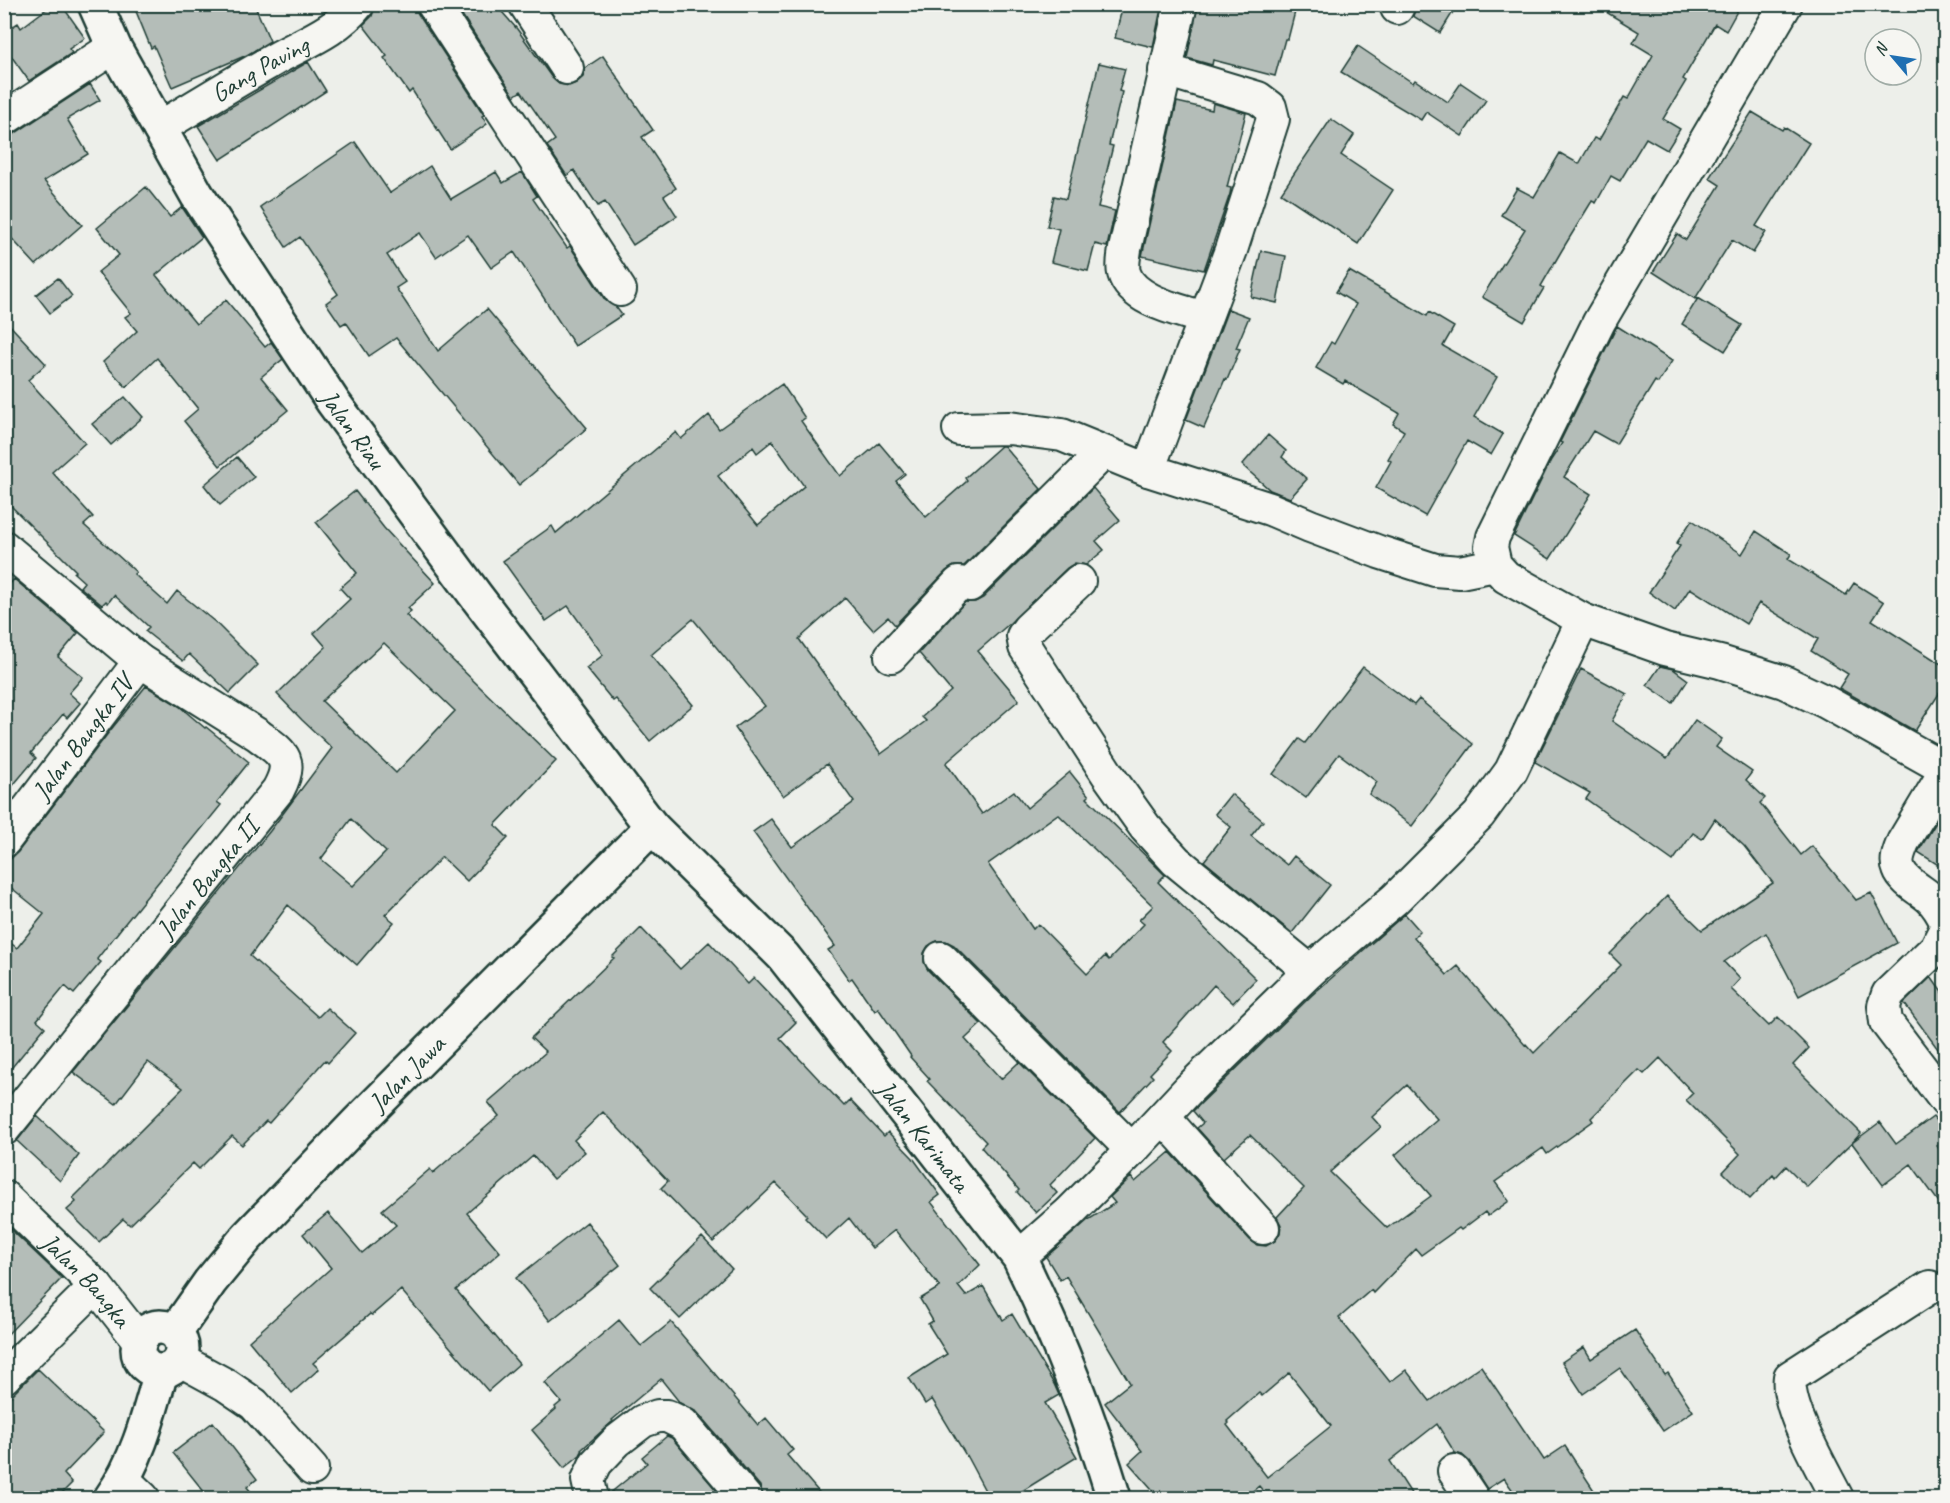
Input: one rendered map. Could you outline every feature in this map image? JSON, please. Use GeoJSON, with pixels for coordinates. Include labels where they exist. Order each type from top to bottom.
{"type":"FeatureCollection","features":[{"type":"Feature","properties":{"kind":"main road","name":"Jalan Riau"},"geometry":{"type":"LineString","coordinates":[[95,4],[114,47],[197,195],[333,402],[476,596],[652,826]]}},
{"type":"Feature","properties":{"kind":"main road","name":"Jalan Karimata"},"geometry":{"type":"LineString","coordinates":[[652,826],[783,956],[1019,1257],[1042,1304],[1114,1498]]}},
{"type":"Feature","properties":{"kind":"main road","name":"Jalan Jawa"},"geometry":{"type":"LineString","coordinates":[[126,1492],[149,1414],[172,1355],[210,1282],[247,1237],[652,826]]}},
{"type":"Feature","properties":{"kind":"main road"},"geometry":{"type":"LineString","coordinates":[[140,1342],[144,1334],[151,1329],[167,1328],[172,1355]]}},
{"type":"Feature","properties":{"kind":"street","name":"Gang Paving"},"geometry":{"type":"LineString","coordinates":[[159,128],[272,61],[316,38],[341,22],[358,4]]}},
{"type":"Feature","properties":{"kind":"street"},"geometry":{"type":"LineString","coordinates":[[434,4],[620,290]]}},
{"type":"Feature","properties":{"kind":"street"},"geometry":{"type":"LineString","coordinates":[[525,4],[567,68]]}},
{"type":"Feature","properties":{"kind":"street"},"geometry":{"type":"LineString","coordinates":[[1181,4],[1125,249],[1123,271],[1131,286],[1140,294],[1204,318]]}},
{"type":"Feature","properties":{"kind":"street"},"geometry":{"type":"LineString","coordinates":[[1786,4],[1599,322],[1491,547],[1495,565],[1515,584],[1583,620],[1665,649],[1720,662],[1784,682],[1826,702],[1935,763],[1942,771],[1942,777],[1903,842],[1899,852],[1898,868],[1932,900],[1946,922]]}},
{"type":"Feature","properties":{"kind":"street"},"geometry":{"type":"LineString","coordinates":[[4,119],[114,47]]}},
{"type":"Feature","properties":{"kind":"street"},"geometry":{"type":"LineString","coordinates":[[1148,470],[1245,210],[1272,124],[1272,115],[1267,104],[1258,98],[1165,70]]}},
{"type":"Feature","properties":{"kind":"street"},"geometry":{"type":"LineString","coordinates":[[959,429],[1009,428],[1062,435],[1148,470],[1270,509],[1369,549],[1436,570],[1460,572],[1495,565]]}},
{"type":"Feature","properties":{"kind":"street"},"geometry":{"type":"LineString","coordinates":[[891,656],[959,584],[970,585],[1103,453]]}},
{"type":"Feature","properties":{"kind":"street"},"geometry":{"type":"LineString","coordinates":[[7,554],[140,662]]}},
{"type":"Feature","properties":{"kind":"street"},"geometry":{"type":"LineString","coordinates":[[1079,581],[1028,629],[1023,636],[1025,647],[1108,775],[1145,827],[1176,861],[1310,971]]}},
{"type":"Feature","properties":{"kind":"street"},"geometry":{"type":"LineString","coordinates":[[1019,1257],[1069,1213],[1310,971],[1395,899],[1479,815],[1511,771],[1583,620]]}},
{"type":"Feature","properties":{"kind":"street","name":"Jalan Bangka IV"},"geometry":{"type":"LineString","coordinates":[[4,840],[140,662]]}},
{"type":"Feature","properties":{"kind":"street","name":"Jalan Bangka II"},"geometry":{"type":"LineString","coordinates":[[4,1129],[278,790],[286,774],[287,763],[276,749],[258,735],[140,662]]}},
{"type":"Feature","properties":{"kind":"street"},"geometry":{"type":"LineString","coordinates":[[1946,928],[1936,948],[1888,994],[1884,1006],[1886,1022],[1946,1101]]}},
{"type":"Feature","properties":{"kind":"street"},"geometry":{"type":"LineString","coordinates":[[941,957],[1132,1150]]}},
{"type":"Feature","properties":{"kind":"street"},"geometry":{"type":"LineString","coordinates":[[1163,1117],[1263,1228]]}},
{"type":"Feature","properties":{"kind":"street","name":"Jalan Bangka"},"geometry":{"type":"LineString","coordinates":[[4,1197],[96,1286],[140,1342]]}},
{"type":"Feature","properties":{"kind":"street"},"geometry":{"type":"LineString","coordinates":[[4,1377],[96,1286]]}},
{"type":"Feature","properties":{"kind":"street"},"geometry":{"type":"LineString","coordinates":[[1837,1498],[1809,1443],[1791,1397],[1788,1387],[1790,1377],[1930,1287]]}},
{"type":"Feature","properties":{"kind":"street"},"geometry":{"type":"LineString","coordinates":[[172,1355],[226,1385],[254,1404],[312,1469]]}},
{"type":"Feature","properties":{"kind":"street"},"geometry":{"type":"LineString","coordinates":[[592,1498],[588,1480],[605,1451],[643,1421],[662,1416],[683,1424],[746,1498]]}},
{"type":"Feature","properties":{"kind":"street"},"geometry":{"type":"LineString","coordinates":[[1454,1471],[1472,1498]]}},
{"type":"Feature","properties":{"kind":"building"},"geometry":{"type":"Polygon","coordinates":[[[53,4],[61,4],[85,38],[69,49],[72,53],[29,81],[4,46],[4,32],[18,23],[21,28],[53,4]]]}},
{"type":"Feature","properties":{"kind":"building"},"geometry":{"type":"Polygon","coordinates":[[[133,4],[254,4],[270,41],[247,55],[172,87],[154,46],[151,48],[133,4]]]}},
{"type":"Feature","properties":{"kind":"building"},"geometry":{"type":"Polygon","coordinates":[[[376,4],[415,4],[418,14],[484,115],[482,116],[487,124],[450,149],[412,90],[409,93],[384,58],[387,56],[363,25],[372,16],[376,4]]]}},
{"type":"Feature","properties":{"kind":"building"},"geometry":{"type":"Polygon","coordinates":[[[455,4],[495,4],[559,84],[569,86],[576,83],[583,77],[585,68],[603,56],[653,130],[642,137],[676,188],[664,196],[677,216],[633,245],[605,202],[598,206],[574,170],[567,176],[547,146],[555,140],[521,91],[514,96],[455,4]]]}},
{"type":"Feature","properties":{"kind":"building"},"geometry":{"type":"Polygon","coordinates":[[[1123,4],[1162,4],[1153,47],[1115,38],[1123,4]]]}},
{"type":"Feature","properties":{"kind":"building"},"geometry":{"type":"Polygon","coordinates":[[[1198,4],[1297,4],[1275,76],[1213,60],[1212,65],[1187,58],[1198,4]]]}},
{"type":"Feature","properties":{"kind":"building"},"geometry":{"type":"Polygon","coordinates":[[[1417,4],[1458,4],[1440,33],[1413,16],[1417,4]]]}},
{"type":"Feature","properties":{"kind":"building"},"geometry":{"type":"Polygon","coordinates":[[[1593,4],[1741,4],[1726,31],[1715,24],[1683,79],[1686,81],[1663,119],[1680,129],[1667,150],[1646,138],[1620,181],[1611,176],[1596,203],[1592,201],[1562,250],[1541,286],[1544,288],[1524,322],[1482,297],[1525,229],[1501,215],[1517,188],[1534,197],[1560,153],[1579,164],[1594,138],[1599,140],[1624,97],[1628,99],[1653,55],[1633,43],[1639,32],[1593,4]]]}},
{"type":"Feature","properties":{"kind":"building"},"geometry":{"type":"Polygon","coordinates":[[[1358,46],[1413,83],[1415,80],[1448,102],[1461,83],[1486,100],[1462,136],[1426,112],[1421,120],[1341,72],[1358,46]]]}},
{"type":"Feature","properties":{"kind":"building"},"geometry":{"type":"Polygon","coordinates":[[[308,62],[326,91],[220,160],[198,126],[308,62]]]}},
{"type":"Feature","properties":{"kind":"building"},"geometry":{"type":"Polygon","coordinates":[[[1099,63],[1125,69],[1119,91],[1122,92],[1109,145],[1113,146],[1098,207],[1115,211],[1107,247],[1095,244],[1088,271],[1051,262],[1059,229],[1047,226],[1054,196],[1066,199],[1099,63]]]}},
{"type":"Feature","properties":{"kind":"building"},"geometry":{"type":"Polygon","coordinates":[[[90,84],[100,100],[67,119],[88,154],[44,181],[82,225],[36,265],[4,230],[4,137],[14,134],[90,84]]]}},
{"type":"Feature","properties":{"kind":"building"},"geometry":{"type":"Polygon","coordinates":[[[1177,102],[1212,110],[1213,103],[1246,113],[1227,187],[1231,188],[1230,194],[1204,270],[1142,256],[1177,102]]]}},
{"type":"Feature","properties":{"kind":"building"},"geometry":{"type":"Polygon","coordinates":[[[1752,112],[1782,130],[1784,127],[1809,143],[1756,226],[1766,232],[1753,253],[1732,240],[1695,299],[1653,272],[1677,234],[1686,240],[1720,185],[1709,178],[1752,112]]]}},
{"type":"Feature","properties":{"kind":"building"},"geometry":{"type":"Polygon","coordinates":[[[1331,119],[1354,135],[1341,155],[1393,190],[1358,244],[1281,193],[1331,119]]]}},
{"type":"Feature","properties":{"kind":"building"},"geometry":{"type":"Polygon","coordinates":[[[355,142],[390,193],[430,166],[451,199],[496,172],[503,183],[522,172],[537,196],[533,199],[567,248],[570,246],[605,300],[616,307],[622,315],[575,346],[514,252],[491,268],[468,235],[436,257],[420,233],[387,255],[405,282],[396,288],[438,351],[487,309],[587,428],[519,485],[396,338],[369,356],[346,322],[341,325],[326,303],[338,294],[300,237],[286,247],[260,207],[355,142]]]}},
{"type":"Feature","properties":{"kind":"building"},"geometry":{"type":"Polygon","coordinates":[[[146,187],[170,217],[182,207],[202,237],[156,275],[196,324],[226,300],[265,347],[271,342],[283,359],[261,377],[288,410],[220,466],[184,421],[198,409],[157,358],[126,387],[103,362],[137,331],[125,317],[131,313],[98,272],[119,255],[97,228],[146,187]]]}},
{"type":"Feature","properties":{"kind":"building"},"geometry":{"type":"Polygon","coordinates":[[[1261,251],[1286,256],[1277,303],[1251,297],[1261,251]]]}},
{"type":"Feature","properties":{"kind":"building"},"geometry":{"type":"Polygon","coordinates":[[[1349,271],[1427,316],[1429,312],[1454,327],[1443,346],[1497,377],[1474,417],[1503,434],[1491,455],[1467,441],[1425,516],[1376,488],[1391,461],[1388,459],[1404,431],[1393,424],[1399,413],[1345,381],[1343,384],[1316,368],[1331,342],[1334,344],[1356,304],[1336,292],[1349,271]]]}},
{"type":"Feature","properties":{"kind":"building"},"geometry":{"type":"Polygon","coordinates":[[[58,278],[72,296],[50,313],[36,295],[58,278]]]}},
{"type":"Feature","properties":{"kind":"building"},"geometry":{"type":"Polygon","coordinates":[[[1698,298],[1742,325],[1725,351],[1682,324],[1698,298]]]}},
{"type":"Feature","properties":{"kind":"building"},"geometry":{"type":"Polygon","coordinates":[[[1228,309],[1249,317],[1236,348],[1240,349],[1204,428],[1186,420],[1228,309]]]}},
{"type":"Feature","properties":{"kind":"building"},"geometry":{"type":"Polygon","coordinates":[[[4,319],[46,364],[28,380],[85,443],[52,472],[93,517],[84,525],[136,572],[134,574],[167,604],[177,591],[215,622],[258,665],[230,693],[189,654],[183,661],[145,631],[149,627],[114,595],[108,603],[106,601],[102,605],[80,587],[84,582],[74,573],[76,571],[4,499],[4,319]]]}},
{"type":"Feature","properties":{"kind":"building"},"geometry":{"type":"Polygon","coordinates":[[[1617,326],[1672,361],[1658,383],[1655,381],[1616,444],[1593,431],[1564,477],[1591,494],[1550,559],[1514,536],[1551,460],[1562,443],[1560,442],[1617,326]]]}},
{"type":"Feature","properties":{"kind":"building"},"geometry":{"type":"Polygon","coordinates":[[[782,384],[805,418],[801,421],[840,476],[879,443],[905,474],[896,481],[926,517],[967,481],[965,478],[1001,446],[1004,446],[1041,489],[964,566],[954,566],[946,571],[895,625],[888,617],[873,630],[845,598],[799,639],[881,754],[926,721],[922,717],[951,691],[919,653],[965,602],[975,602],[983,598],[1093,488],[1120,520],[1096,541],[1104,550],[1086,565],[1075,563],[1067,568],[978,651],[1019,700],[946,763],[982,814],[1014,791],[1027,808],[1070,772],[1089,796],[1087,798],[1165,875],[1158,882],[1256,979],[1233,1003],[1214,985],[1163,1042],[1172,1051],[1150,1074],[1153,1077],[1120,1112],[954,945],[946,941],[937,941],[928,946],[924,953],[924,962],[928,970],[981,1024],[965,1039],[1001,1079],[1019,1062],[1095,1138],[1050,1185],[1057,1193],[1036,1213],[981,1147],[986,1142],[927,1081],[930,1079],[910,1057],[878,1008],[875,1011],[852,978],[849,980],[828,950],[835,946],[753,832],[771,819],[792,847],[854,802],[827,764],[783,796],[735,728],[765,706],[693,619],[651,655],[693,705],[650,741],[616,699],[613,701],[586,668],[603,655],[568,606],[546,621],[503,561],[552,526],[556,533],[676,432],[681,439],[709,415],[719,429],[782,384]],[[772,441],[757,453],[753,447],[718,476],[758,525],[804,486],[772,441]],[[1058,814],[988,864],[1033,929],[1038,924],[1087,974],[1105,956],[1109,960],[1144,924],[1139,920],[1153,906],[1058,814]]]}},
{"type":"Feature","properties":{"kind":"building"},"geometry":{"type":"Polygon","coordinates":[[[125,397],[143,417],[111,445],[92,424],[125,397]]]}},
{"type":"Feature","properties":{"kind":"building"},"geometry":{"type":"Polygon","coordinates":[[[1268,435],[1286,451],[1282,457],[1307,479],[1290,498],[1270,490],[1242,465],[1268,435]]]}},
{"type":"Feature","properties":{"kind":"building"},"geometry":{"type":"Polygon","coordinates":[[[237,457],[254,477],[220,505],[204,485],[237,457]]]}},
{"type":"Feature","properties":{"kind":"building"},"geometry":{"type":"Polygon","coordinates":[[[355,491],[384,528],[435,583],[408,608],[411,611],[406,615],[556,761],[495,825],[508,838],[467,881],[442,857],[385,915],[394,922],[357,965],[288,905],[250,956],[318,1017],[327,1008],[355,1033],[328,1063],[325,1060],[269,1123],[266,1121],[242,1145],[232,1136],[199,1169],[193,1163],[130,1225],[123,1219],[99,1242],[67,1210],[76,1202],[73,1198],[183,1088],[148,1062],[116,1104],[73,1072],[270,831],[332,748],[277,694],[326,647],[314,633],[350,599],[340,588],[357,573],[316,522],[355,491]],[[384,643],[322,701],[396,773],[455,711],[384,643]],[[351,819],[321,859],[353,886],[386,852],[351,819]]]}},
{"type":"Feature","properties":{"kind":"building"},"geometry":{"type":"Polygon","coordinates":[[[1692,520],[1742,554],[1756,531],[1791,554],[1788,559],[1846,595],[1854,583],[1884,602],[1872,620],[1946,667],[1946,683],[1915,731],[1839,688],[1848,674],[1811,651],[1818,639],[1759,603],[1746,624],[1690,588],[1675,611],[1649,592],[1680,546],[1676,544],[1692,520]]]}},
{"type":"Feature","properties":{"kind":"building"},"geometry":{"type":"Polygon","coordinates":[[[14,579],[78,633],[58,657],[83,677],[69,693],[80,703],[67,718],[63,714],[31,753],[36,758],[4,796],[4,591],[14,579]]]}},
{"type":"Feature","properties":{"kind":"building"},"geometry":{"type":"Polygon","coordinates":[[[1660,666],[1673,669],[1688,680],[1673,703],[1647,685],[1660,666]]]}},
{"type":"Feature","properties":{"kind":"building"},"geometry":{"type":"Polygon","coordinates":[[[1363,667],[1414,705],[1419,699],[1473,744],[1412,826],[1369,794],[1377,782],[1339,754],[1306,798],[1273,774],[1299,739],[1305,743],[1363,667]]]}},
{"type":"Feature","properties":{"kind":"building"},"geometry":{"type":"Polygon","coordinates":[[[1581,669],[1627,694],[1612,721],[1667,759],[1695,720],[1722,739],[1716,747],[1752,772],[1746,780],[1765,798],[1760,803],[1801,855],[1812,846],[1856,900],[1871,893],[1897,943],[1799,996],[1766,933],[1724,962],[1740,979],[1731,989],[1769,1026],[1778,1017],[1809,1048],[1793,1065],[1861,1133],[1807,1187],[1786,1166],[1775,1178],[1773,1175],[1750,1199],[1723,1172],[1740,1154],[1686,1100],[1693,1093],[1660,1058],[1644,1074],[1639,1070],[1591,1118],[1593,1121],[1547,1154],[1543,1148],[1495,1182],[1509,1201],[1488,1216],[1485,1212],[1421,1255],[1416,1249],[1373,1293],[1371,1290],[1339,1318],[1390,1382],[1406,1370],[1430,1401],[1481,1366],[1544,1460],[1565,1446],[1599,1498],[1518,1498],[1504,1478],[1487,1489],[1469,1461],[1455,1453],[1437,1424],[1390,1461],[1414,1498],[1269,1498],[1259,1486],[1244,1498],[1160,1498],[1129,1463],[1142,1451],[1105,1403],[1130,1383],[1066,1276],[1060,1280],[1046,1257],[1088,1220],[1115,1203],[1110,1197],[1131,1177],[1135,1182],[1170,1152],[1250,1240],[1257,1245],[1266,1246],[1275,1241],[1280,1233],[1281,1225],[1277,1217],[1304,1188],[1250,1135],[1224,1158],[1197,1128],[1203,1123],[1193,1111],[1312,995],[1405,914],[1420,931],[1414,937],[1447,975],[1458,966],[1534,1053],[1621,965],[1610,954],[1667,896],[1702,930],[1773,883],[1744,846],[1715,819],[1702,839],[1693,833],[1673,861],[1586,799],[1590,793],[1535,762],[1581,669]],[[1407,1085],[1372,1117],[1381,1127],[1330,1172],[1387,1228],[1431,1196],[1395,1155],[1437,1119],[1407,1085]],[[1289,1373],[1262,1396],[1259,1393],[1227,1421],[1229,1423],[1227,1425],[1267,1477],[1331,1426],[1289,1373]]]}},
{"type":"Feature","properties":{"kind":"building"},"geometry":{"type":"Polygon","coordinates":[[[146,686],[179,706],[249,762],[217,802],[221,805],[97,959],[101,962],[74,994],[65,986],[37,1020],[45,1027],[4,1077],[4,938],[17,948],[44,914],[4,882],[4,865],[18,852],[146,686]]]}},
{"type":"Feature","properties":{"kind":"building"},"geometry":{"type":"Polygon","coordinates":[[[1231,794],[1263,821],[1251,836],[1287,865],[1294,856],[1330,885],[1292,933],[1204,861],[1231,827],[1215,814],[1231,794]]]}},
{"type":"Feature","properties":{"kind":"building"},"geometry":{"type":"Polygon","coordinates":[[[1938,819],[1946,824],[1946,870],[1918,852],[1938,819]]]}},
{"type":"Feature","properties":{"kind":"building"},"geometry":{"type":"Polygon","coordinates":[[[641,928],[680,969],[709,942],[748,984],[754,978],[796,1022],[780,1038],[844,1106],[850,1100],[884,1136],[888,1132],[913,1158],[940,1195],[931,1202],[980,1265],[958,1286],[966,1296],[983,1286],[1003,1320],[1012,1314],[1059,1395],[1045,1403],[1077,1457],[1011,1498],[989,1498],[932,1399],[925,1404],[909,1378],[947,1354],[928,1324],[933,1321],[920,1299],[940,1287],[895,1230],[872,1248],[849,1218],[826,1239],[805,1217],[807,1215],[776,1183],[713,1242],[661,1188],[668,1181],[603,1112],[574,1140],[585,1152],[553,1179],[533,1156],[467,1213],[500,1252],[456,1290],[519,1364],[488,1391],[401,1290],[313,1363],[319,1369],[292,1393],[249,1341],[331,1268],[303,1234],[328,1213],[362,1253],[396,1225],[382,1210],[430,1169],[433,1173],[499,1116],[488,1102],[546,1052],[531,1038],[614,958],[612,957],[641,928]]]}},
{"type":"Feature","properties":{"kind":"building"},"geometry":{"type":"Polygon","coordinates":[[[1931,977],[1946,998],[1946,1060],[1904,1003],[1931,977]]]}},
{"type":"Feature","properties":{"kind":"building"},"geometry":{"type":"Polygon","coordinates":[[[37,1116],[79,1155],[60,1181],[17,1141],[37,1116]]]}},
{"type":"Feature","properties":{"kind":"building"},"geometry":{"type":"Polygon","coordinates":[[[1933,1117],[1946,1133],[1946,1140],[1937,1146],[1946,1158],[1946,1212],[1911,1164],[1883,1185],[1852,1143],[1880,1122],[1896,1144],[1933,1117]]]}},
{"type":"Feature","properties":{"kind":"building"},"geometry":{"type":"Polygon","coordinates":[[[587,1222],[620,1265],[550,1321],[516,1278],[587,1222]]]}},
{"type":"Feature","properties":{"kind":"building"},"geometry":{"type":"Polygon","coordinates":[[[4,1223],[62,1278],[4,1338],[4,1223]]]}},
{"type":"Feature","properties":{"kind":"building"},"geometry":{"type":"Polygon","coordinates":[[[702,1237],[732,1269],[680,1319],[650,1288],[702,1237]]]}},
{"type":"Feature","properties":{"kind":"building"},"geometry":{"type":"Polygon","coordinates":[[[619,1320],[641,1346],[671,1322],[758,1425],[766,1418],[793,1450],[787,1455],[824,1498],[763,1498],[760,1486],[697,1412],[680,1403],[661,1379],[612,1420],[581,1450],[580,1455],[564,1468],[532,1430],[561,1402],[545,1383],[619,1320]]]}},
{"type":"Feature","properties":{"kind":"building"},"geometry":{"type":"Polygon","coordinates":[[[1635,1330],[1665,1375],[1668,1373],[1693,1411],[1663,1431],[1620,1368],[1583,1394],[1562,1362],[1584,1347],[1591,1359],[1635,1330]]]}},
{"type":"Feature","properties":{"kind":"building"},"geometry":{"type":"Polygon","coordinates":[[[38,1369],[104,1432],[64,1474],[72,1483],[57,1498],[4,1498],[4,1403],[38,1369]]]}},
{"type":"Feature","properties":{"kind":"building"},"geometry":{"type":"Polygon","coordinates":[[[213,1422],[257,1479],[247,1487],[256,1498],[209,1498],[173,1453],[213,1422]]]}},
{"type":"Feature","properties":{"kind":"building"},"geometry":{"type":"Polygon","coordinates":[[[667,1436],[672,1438],[723,1498],[609,1498],[609,1494],[647,1463],[642,1457],[667,1436]]]}}]}
